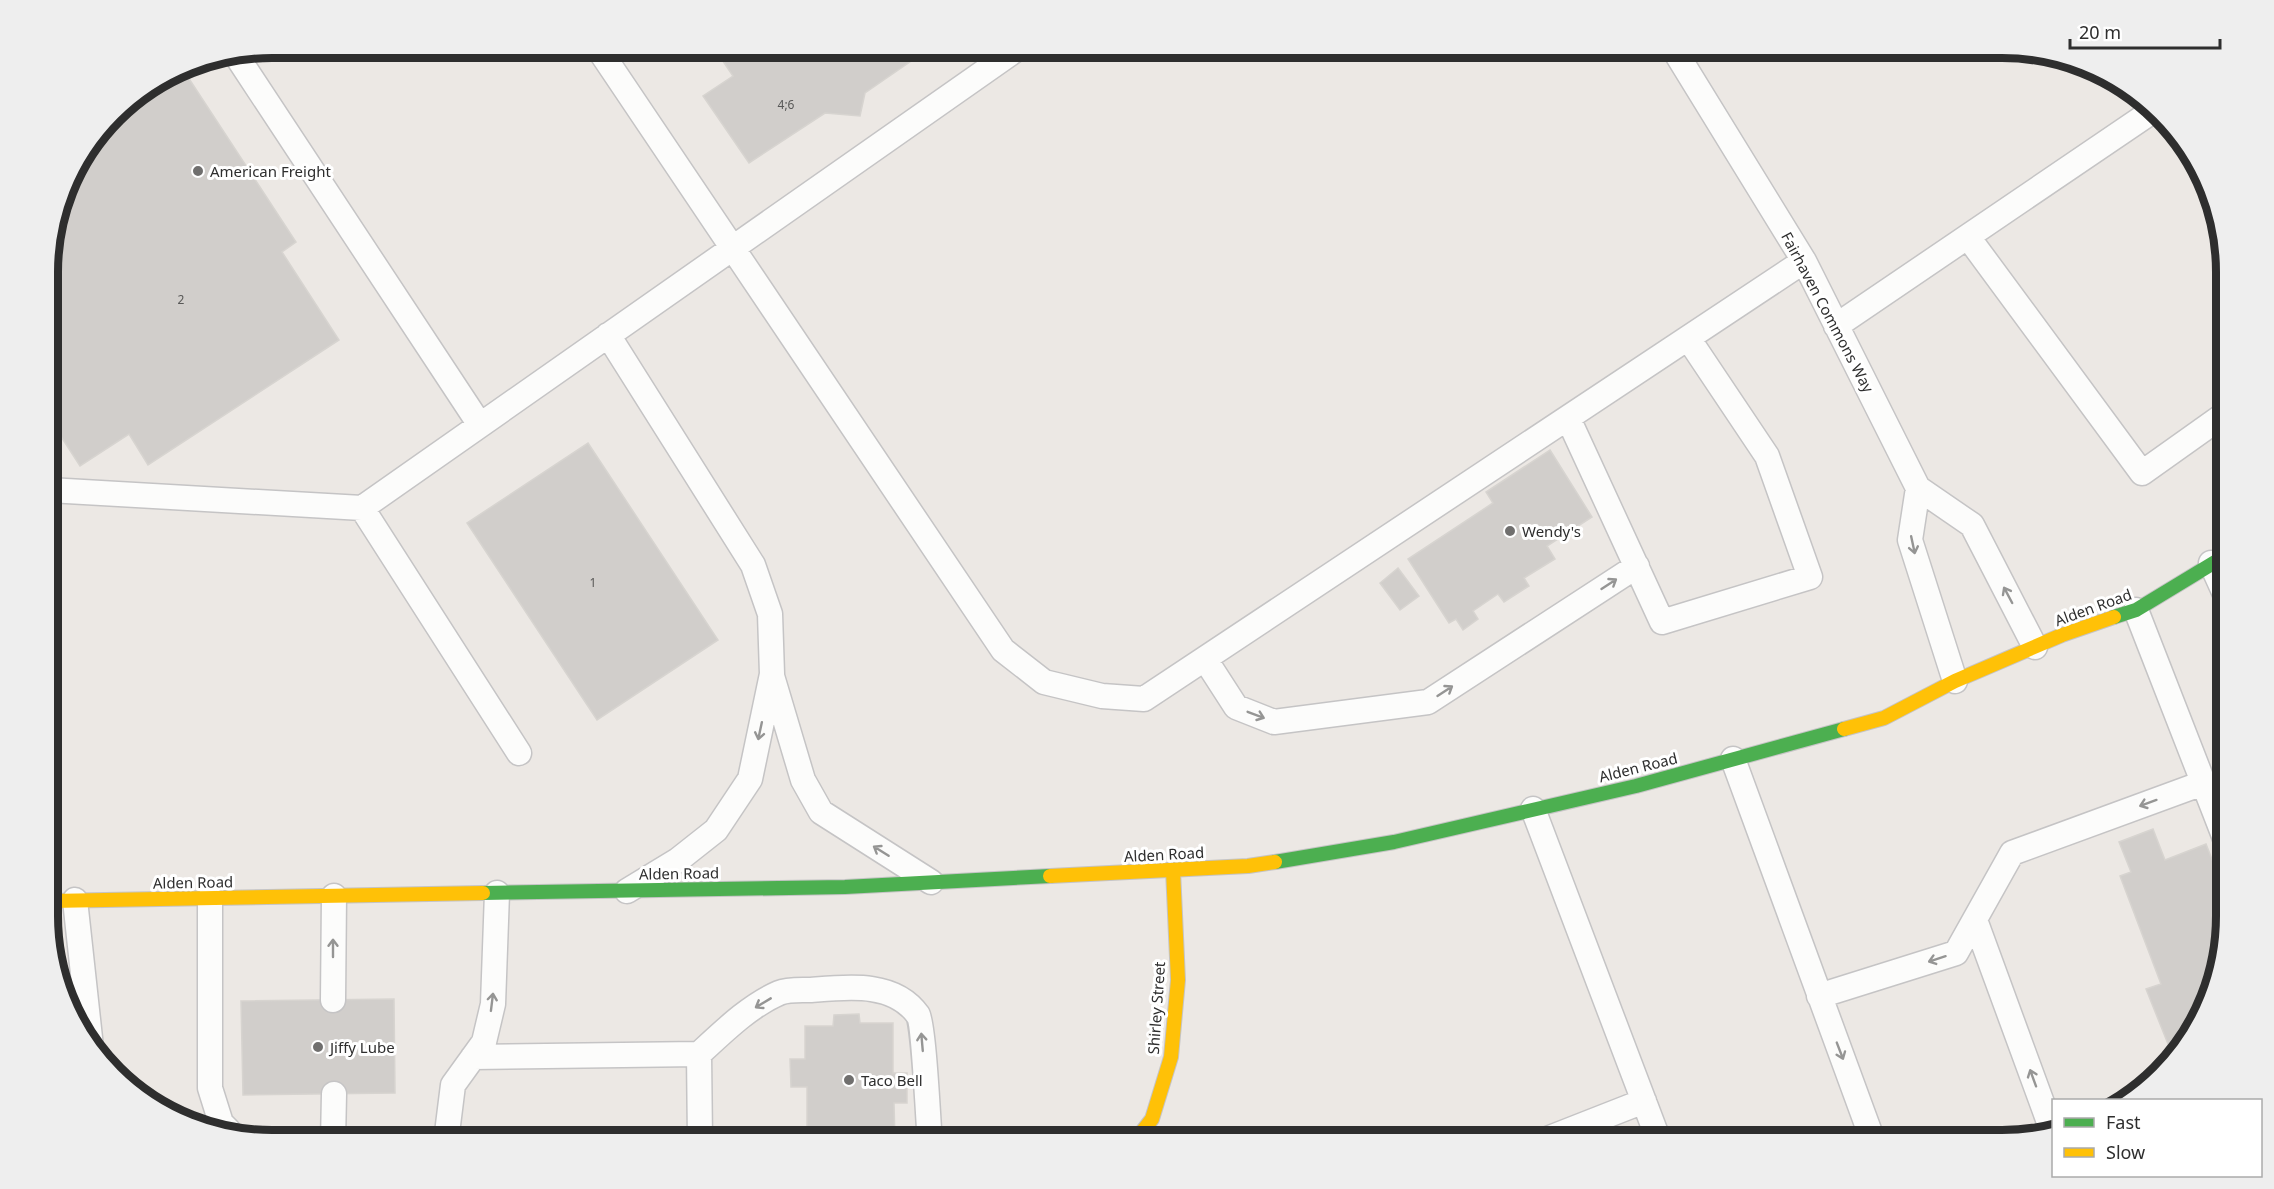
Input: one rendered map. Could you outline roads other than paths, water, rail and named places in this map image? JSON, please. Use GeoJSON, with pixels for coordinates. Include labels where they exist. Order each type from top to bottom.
{"type":"FeatureCollection","features":[{"type":"Feature","properties":{"kind":"main road","name":"Alden Road"},"geometry":{"type":"LineString","coordinates":[[58,901],[845,887],[1248,866],[1383,844],[1636,786],[1884,718],[1955,681],[2062,635],[2136,610],[2216,561]]}},
{"type":"Feature","properties":{"kind":"main road","name":"Shirley Street"},"geometry":{"type":"LineString","coordinates":[[1144,1130],[1152,1119],[1171,1057],[1178,980],[1173,870]]}},
{"type":"Feature","properties":{"kind":"lane"},"geometry":{"type":"LineString","coordinates":[[605,58],[1004,650],[1044,682],[1102,696],[1144,699],[1804,261]]}},
{"type":"Feature","properties":{"kind":"lane"},"geometry":{"type":"LineString","coordinates":[[59,491],[362,508],[1004,58]]}},
{"type":"Feature","properties":{"kind":"lane","name":"Fairhaven Commons Way"},"geometry":{"type":"LineString","coordinates":[[1679,58],[1804,261],[1918,488],[1972,525],[2035,647]]}},
{"type":"Feature","properties":{"kind":"lane"},"geometry":{"type":"LineString","coordinates":[[241,61],[480,425]]}},
{"type":"Feature","properties":{"kind":"lane"},"geometry":{"type":"LineString","coordinates":[[1836,326],[2146,115]]}},
{"type":"Feature","properties":{"kind":"lane"},"geometry":{"type":"LineString","coordinates":[[1968,237],[2142,473],[2216,420]]}},
{"type":"Feature","properties":{"kind":"lane"},"geometry":{"type":"LineString","coordinates":[[608,335],[753,565],[771,614],[772,674],[750,779],[716,830],[678,860],[627,891]]}},
{"type":"Feature","properties":{"kind":"lane"},"geometry":{"type":"LineString","coordinates":[[1568,418],[1662,622],[1810,577],[1767,456],[1688,338]]}},
{"type":"Feature","properties":{"kind":"lane"},"geometry":{"type":"LineString","coordinates":[[1918,488],[1910,540],[1955,681]]}},
{"type":"Feature","properties":{"kind":"lane"},"geometry":{"type":"LineString","coordinates":[[362,508],[519,753]]}},
{"type":"Feature","properties":{"kind":"lane"},"geometry":{"type":"LineString","coordinates":[[1205,659],[1236,707],[1274,722],[1428,702],[1636,566]]}},
{"type":"Feature","properties":{"kind":"lane"},"geometry":{"type":"LineString","coordinates":[[2136,610],[2216,817]]}},
{"type":"Feature","properties":{"kind":"lane"},"geometry":{"type":"LineString","coordinates":[[772,674],[803,780],[821,812],[931,882]]}},
{"type":"Feature","properties":{"kind":"lane"},"geometry":{"type":"LineString","coordinates":[[1733,759],[1869,1130]]}},
{"type":"Feature","properties":{"kind":"lane"},"geometry":{"type":"LineString","coordinates":[[1819,996],[1956,953],[2012,853],[2202,783]]}},
{"type":"Feature","properties":{"kind":"lane"},"geometry":{"type":"LineString","coordinates":[[1533,809],[1655,1130]]}},
{"type":"Feature","properties":{"kind":"lane"},"geometry":{"type":"LineString","coordinates":[[447,1130],[453,1085],[484,1042],[493,1004],[497,893]]}},
{"type":"Feature","properties":{"kind":"lane"},"geometry":{"type":"LineString","coordinates":[[333,1000],[334,896]]}},
{"type":"Feature","properties":{"kind":"lane"},"geometry":{"type":"LineString","coordinates":[[210,898],[210,1088],[222,1124]]}},
{"type":"Feature","properties":{"kind":"lane"},"geometry":{"type":"LineString","coordinates":[[75,900],[78,999]]}},
{"type":"Feature","properties":{"kind":"lane"},"geometry":{"type":"LineString","coordinates":[[1975,920],[2050,1125]]}},
{"type":"Feature","properties":{"kind":"lane"},"geometry":{"type":"LineString","coordinates":[[473,1057],[699,1054],[734,1023],[758,1005],[781,992],[838,987],[874,989],[901,998],[920,1017],[928,1130]]}},
{"type":"Feature","properties":{"kind":"lane"},"geometry":{"type":"LineString","coordinates":[[699,1054],[700,1130]]}},
{"type":"Feature","properties":{"kind":"lane"},"geometry":{"type":"LineString","coordinates":[[333,1130],[334,1094]]}},
{"type":"Feature","properties":{"kind":"lane"},"geometry":{"type":"LineString","coordinates":[[1570,1130],[1644,1101]]}},
{"type":"Feature","properties":{"kind":"place","name":"American Freight"},"geometry":{"type":"Point","coordinates":[198,171]}},
{"type":"Feature","properties":{"kind":"place","name":"Wendy's"},"geometry":{"type":"Point","coordinates":[1510,531]}},
{"type":"Feature","properties":{"kind":"place","name":"Jiffy Lube"},"geometry":{"type":"Point","coordinates":[318,1047]}},
{"type":"Feature","properties":{"kind":"place","name":"Taco Bell"},"geometry":{"type":"Point","coordinates":[849,1080]}}]}
